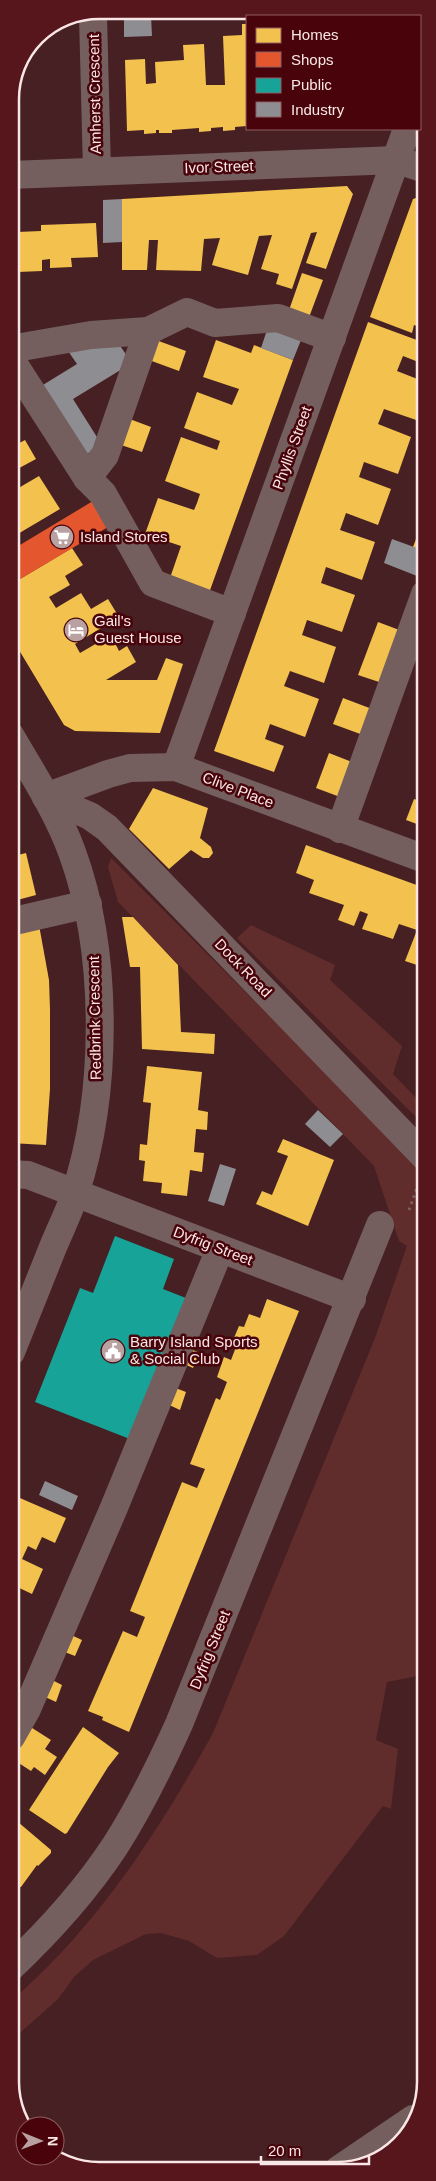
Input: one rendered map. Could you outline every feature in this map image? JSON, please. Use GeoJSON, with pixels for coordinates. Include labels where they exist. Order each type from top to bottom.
{"type":"FeatureCollection","features":[{"type":"Feature","properties":{"kind":"street","name":"Amherst Crescent"},"geometry":{"type":"LineString","coordinates":[[93,19],[97,172]]}},
{"type":"Feature","properties":{"kind":"street","name":"Phyllis Street"},"geometry":{"type":"LineString","coordinates":[[176,767],[407,130]]}},
{"type":"Feature","properties":{"kind":"street","name":"Ivor Street"},"geometry":{"type":"LineString","coordinates":[[19,175],[397,160],[417,166]]}},
{"type":"Feature","properties":{"kind":"street"},"geometry":{"type":"LineString","coordinates":[[19,347],[91,335],[148,331],[187,312],[215,323],[278,318],[332,338]]}},
{"type":"Feature","properties":{"kind":"street"},"geometry":{"type":"LineString","coordinates":[[87,478],[106,455],[148,331]]}},
{"type":"Feature","properties":{"kind":"street"},"geometry":{"type":"LineString","coordinates":[[19,372],[87,478],[103,494],[153,583],[232,613]]}},
{"type":"Feature","properties":{"kind":"street"},"geometry":{"type":"LineString","coordinates":[[340,829],[417,616]]}},
{"type":"Feature","properties":{"kind":"street","name":"Redbrink Crescent"},"geometry":{"type":"LineString","coordinates":[[19,750],[46,797],[71,850],[88,904],[98,984],[98,1059],[90,1131],[75,1194],[19,1308]]}},
{"type":"Feature","properties":{"kind":"street","name":"Clive Place"},"geometry":{"type":"LineString","coordinates":[[46,797],[108,774],[130,768],[176,767],[417,856]]}},
{"type":"Feature","properties":{"kind":"street","name":"Dock Road"},"geometry":{"type":"LineString","coordinates":[[46,797],[90,816],[107,828],[417,1149]]}},
{"type":"Feature","properties":{"kind":"street"},"geometry":{"type":"LineString","coordinates":[[19,920],[88,904]]}},
{"type":"Feature","properties":{"kind":"street","name":"Dyfrig Street"},"geometry":{"type":"LineString","coordinates":[[19,1174],[28,1175],[352,1299]]}},
{"type":"Feature","properties":{"kind":"street","name":"Dyfrig Street"},"geometry":{"type":"LineString","coordinates":[[19,1959],[42,1936],[94,1876],[115,1846],[162,1761],[179,1724],[352,1299],[380,1225]]}},
{"type":"Feature","properties":{"kind":"street"},"geometry":{"type":"LineString","coordinates":[[19,1722],[106,1528],[220,1249]]}},
{"type":"Feature","properties":{"kind":"street"},"geometry":{"type":"LineString","coordinates":[[350,2162],[405,2124]]}},
{"type":"Feature","properties":{"kind":"path"},"geometry":{"type":"LineString","coordinates":[[408,1214],[417,1187]]}},
{"type":"Feature","properties":{"kind":"shaded area"},"geometry":{"type":"Polygon","coordinates":[[[111,858],[417,1163],[417,1675],[387,1682],[376,1740],[398,1749],[391,1809],[383,1806],[284,1936],[257,1955],[217,1958],[189,1941],[161,1933],[146,1934],[93,1960],[74,1977],[58,1999],[19,2034],[19,1994],[42,1973],[71,1942],[124,1876],[171,1806],[213,1733],[375,1338],[407,1246],[399,1241],[374,1166],[118,902],[108,867],[111,858]]]}},
{"type":"Feature","properties":{"kind":"shaded area"},"geometry":{"type":"Polygon","coordinates":[[[251,925],[335,965],[330,980],[402,1046],[393,1074],[417,1099],[417,1118],[237,938],[251,925]]]}},
{"type":"Feature","properties":{"kind":"building: Homes"},"geometry":{"type":"Polygon","coordinates":[[[242,24],[246,24],[246,126],[235,127],[235,130],[223,131],[223,127],[199,132],[199,128],[172,130],[172,133],[159,133],[159,130],[156,130],[156,133],[144,134],[144,130],[127,131],[125,60],[145,59],[146,84],[156,83],[155,62],[184,60],[183,45],[204,44],[206,85],[225,85],[223,36],[242,35],[242,24]]]}},
{"type":"Feature","properties":{"kind":"building: Homes"},"geometry":{"type":"Polygon","coordinates":[[[347,186],[353,194],[326,269],[306,263],[317,232],[311,233],[292,289],[276,284],[279,274],[261,269],[272,235],[259,236],[248,275],[212,265],[220,238],[204,239],[201,271],[156,270],[158,240],[149,240],[147,270],[122,270],[122,199],[347,186]]]}},
{"type":"Feature","properties":{"kind":"building: Homes"},"geometry":{"type":"Polygon","coordinates":[[[417,198],[417,326],[414,325],[412,333],[370,317],[413,199],[417,198]]]}},
{"type":"Feature","properties":{"kind":"building: Homes"},"geometry":{"type":"Polygon","coordinates":[[[96,223],[98,257],[71,258],[72,267],[50,268],[50,259],[42,260],[42,271],[19,272],[19,232],[41,231],[41,225],[96,223]]]}},
{"type":"Feature","properties":{"kind":"building: Homes"},"geometry":{"type":"Polygon","coordinates":[[[302,273],[323,280],[308,320],[288,313],[302,273]]]}},
{"type":"Feature","properties":{"kind":"building: Homes"},"geometry":{"type":"Polygon","coordinates":[[[368,322],[417,340],[417,361],[403,356],[397,371],[417,379],[417,420],[384,409],[378,424],[411,437],[398,474],[364,462],[359,477],[391,489],[378,525],[346,513],[340,530],[375,542],[362,580],[326,567],[321,583],[355,595],[342,632],[307,620],[302,635],[336,647],[324,683],[290,671],[284,686],[319,699],[305,737],[270,724],[265,739],[284,746],[274,772],[214,751],[368,322]]]}},
{"type":"Feature","properties":{"kind":"building: Homes"},"geometry":{"type":"Polygon","coordinates":[[[156,340],[186,351],[179,371],[149,360],[156,340]]]}},
{"type":"Feature","properties":{"kind":"building: Homes"},"geometry":{"type":"Polygon","coordinates":[[[216,340],[251,353],[254,345],[293,360],[209,593],[170,578],[181,546],[145,534],[158,498],[194,510],[197,503],[200,494],[165,481],[181,437],[217,450],[220,441],[184,428],[197,392],[232,405],[239,389],[203,377],[216,340]]]}},
{"type":"Feature","properties":{"kind":"building: Homes"},"geometry":{"type":"Polygon","coordinates":[[[127,418],[151,427],[142,452],[118,444],[127,418]]]}},
{"type":"Feature","properties":{"kind":"building: Homes"},"geometry":{"type":"Polygon","coordinates":[[[25,440],[36,459],[19,468],[19,443],[25,440]]]}},
{"type":"Feature","properties":{"kind":"building: Homes"},"geometry":{"type":"Polygon","coordinates":[[[39,476],[60,509],[19,533],[19,488],[39,476]]]}},
{"type":"Feature","properties":{"kind":"building: Homes"},"geometry":{"type":"Polygon","coordinates":[[[417,537],[417,548],[413,547],[417,537]]]}},
{"type":"Feature","properties":{"kind":"building: Homes"},"geometry":{"type":"Polygon","coordinates":[[[72,548],[83,565],[65,576],[70,585],[49,597],[56,608],[81,593],[91,609],[108,599],[119,617],[75,644],[80,653],[111,635],[119,651],[127,646],[136,662],[106,680],[157,680],[166,658],[183,664],[160,733],[75,731],[64,725],[19,650],[19,580],[72,548]]]}},
{"type":"Feature","properties":{"kind":"building: Homes"},"geometry":{"type":"Polygon","coordinates":[[[378,622],[402,631],[382,683],[358,675],[378,622]]]}},
{"type":"Feature","properties":{"kind":"building: Homes"},"geometry":{"type":"Polygon","coordinates":[[[343,698],[372,709],[363,735],[333,724],[343,698]]]}},
{"type":"Feature","properties":{"kind":"building: Homes"},"geometry":{"type":"Polygon","coordinates":[[[329,753],[352,762],[340,797],[316,788],[329,753]]]}},
{"type":"Feature","properties":{"kind":"building: Homes"},"geometry":{"type":"Polygon","coordinates":[[[153,788],[208,808],[200,838],[211,847],[213,853],[209,858],[203,858],[191,850],[169,869],[129,829],[153,788]]]}},
{"type":"Feature","properties":{"kind":"building: Homes"},"geometry":{"type":"Polygon","coordinates":[[[414,799],[417,800],[417,824],[406,820],[414,799]]]}},
{"type":"Feature","properties":{"kind":"building: Homes"},"geometry":{"type":"Polygon","coordinates":[[[306,845],[417,885],[417,930],[399,924],[393,939],[362,929],[368,914],[360,911],[354,926],[338,920],[344,905],[309,893],[314,880],[296,873],[306,845]]]}},
{"type":"Feature","properties":{"kind":"building: Homes"},"geometry":{"type":"Polygon","coordinates":[[[26,853],[36,895],[19,900],[19,855],[26,853]]]}},
{"type":"Feature","properties":{"kind":"building: Homes"},"geometry":{"type":"Polygon","coordinates":[[[122,917],[133,917],[178,965],[181,1032],[215,1034],[214,1054],[142,1049],[140,967],[130,967],[122,917]]]}},
{"type":"Feature","properties":{"kind":"building: Homes"},"geometry":{"type":"Polygon","coordinates":[[[39,925],[49,980],[50,1089],[46,1145],[19,1144],[19,930],[39,925]]]}},
{"type":"Feature","properties":{"kind":"building: Homes"},"geometry":{"type":"Polygon","coordinates":[[[417,930],[417,965],[405,961],[417,930]]]}},
{"type":"Feature","properties":{"kind":"building: Homes"},"geometry":{"type":"Polygon","coordinates":[[[147,1066],[202,1072],[198,1110],[208,1112],[207,1130],[196,1129],[194,1152],[204,1153],[202,1172],[190,1170],[187,1196],[161,1193],[162,1183],[143,1181],[145,1161],[139,1160],[140,1144],[147,1145],[151,1103],[143,1102],[147,1066]]]}},
{"type":"Feature","properties":{"kind":"building: Homes"},"geometry":{"type":"Polygon","coordinates":[[[283,1139],[334,1160],[308,1226],[256,1204],[262,1191],[272,1195],[288,1156],[277,1152],[283,1139]]]}},
{"type":"Feature","properties":{"kind":"building: Homes"},"geometry":{"type":"Polygon","coordinates":[[[267,1299],[299,1311],[129,1732],[102,1720],[103,1717],[88,1711],[123,1631],[137,1637],[145,1617],[130,1611],[182,1482],[197,1488],[205,1469],[190,1464],[216,1398],[220,1400],[227,1382],[217,1377],[224,1357],[231,1360],[236,1347],[231,1345],[239,1326],[244,1327],[249,1314],[260,1318],[267,1299]]]}},
{"type":"Feature","properties":{"kind":"building: Homes"},"geometry":{"type":"Polygon","coordinates":[[[188,1348],[200,1353],[193,1368],[182,1363],[188,1348]]]}},
{"type":"Feature","properties":{"kind":"building: Homes"},"geometry":{"type":"Polygon","coordinates":[[[173,1387],[186,1392],[180,1410],[167,1404],[173,1387]]]}},
{"type":"Feature","properties":{"kind":"building: Homes"},"geometry":{"type":"Polygon","coordinates":[[[19,1498],[66,1518],[55,1543],[42,1537],[36,1550],[28,1546],[22,1559],[43,1569],[32,1594],[19,1588],[19,1498]]]}},
{"type":"Feature","properties":{"kind":"building: Homes"},"geometry":{"type":"Polygon","coordinates":[[[69,1634],[82,1640],[75,1656],[62,1651],[69,1634]]]}},
{"type":"Feature","properties":{"kind":"building: Homes"},"geometry":{"type":"Polygon","coordinates":[[[50,1679],[62,1685],[56,1702],[43,1696],[50,1679]]]}},
{"type":"Feature","properties":{"kind":"building: Homes"},"geometry":{"type":"Polygon","coordinates":[[[29,1726],[51,1740],[45,1749],[57,1757],[45,1775],[34,1767],[31,1771],[19,1763],[19,1741],[29,1726]]]}},
{"type":"Feature","properties":{"kind":"building: Homes"},"geometry":{"type":"Polygon","coordinates":[[[83,1727],[119,1753],[65,1834],[29,1810],[83,1727]]]}},
{"type":"Feature","properties":{"kind":"building: Homes"},"geometry":{"type":"Polygon","coordinates":[[[19,1823],[51,1850],[51,1853],[37,1865],[21,1887],[19,1887],[19,1823]]]}},
{"type":"Feature","properties":{"kind":"building: Shops","name":"Island Stores"},"geometry":{"type":"Polygon","coordinates":[[[93,501],[108,527],[19,580],[19,546],[93,501]]]}},
{"type":"Feature","properties":{"kind":"building: Public","name":"Barry Island Sports & Social Club"},"geometry":{"type":"Polygon","coordinates":[[[115,1236],[174,1259],[163,1289],[191,1300],[135,1441],[35,1402],[80,1288],[93,1293],[115,1236]]]}},
{"type":"Feature","properties":{"kind":"building: Industry"},"geometry":{"type":"Polygon","coordinates":[[[124,19],[151,19],[152,36],[124,37],[124,19]]]}},
{"type":"Feature","properties":{"kind":"building: Industry"},"geometry":{"type":"Polygon","coordinates":[[[122,199],[122,242],[103,243],[103,200],[122,199]]]}},
{"type":"Feature","properties":{"kind":"building: Industry"},"geometry":{"type":"Polygon","coordinates":[[[268,327],[303,335],[293,360],[261,348],[268,327]]]}},
{"type":"Feature","properties":{"kind":"building: Industry"},"geometry":{"type":"Polygon","coordinates":[[[116,340],[132,363],[73,399],[102,445],[82,457],[38,388],[77,364],[66,348],[116,340]]]}},
{"type":"Feature","properties":{"kind":"building: Industry"},"geometry":{"type":"Polygon","coordinates":[[[392,539],[417,548],[417,576],[384,563],[392,539]]]}},
{"type":"Feature","properties":{"kind":"building: Industry"},"geometry":{"type":"Polygon","coordinates":[[[318,1110],[343,1134],[330,1147],[305,1124],[318,1110]]]}},
{"type":"Feature","properties":{"kind":"building: Industry"},"geometry":{"type":"Polygon","coordinates":[[[220,1164],[236,1169],[224,1206],[208,1201],[220,1164]]]}},
{"type":"Feature","properties":{"kind":"building: Industry"},"geometry":{"type":"Polygon","coordinates":[[[45,1481],[78,1496],[72,1510],[39,1495],[45,1481]]]}},
{"type":"Feature","properties":{"kind":"place","name":"Island Stores"},"geometry":{"type":"Point","coordinates":[62,537]}},
{"type":"Feature","properties":{"kind":"place","name":"Gail's Guest House"},"geometry":{"type":"Point","coordinates":[76,630]}},
{"type":"Feature","properties":{"kind":"place","name":"Barry Island Sports & Social Club"},"geometry":{"type":"Point","coordinates":[113,1351]}}]}
